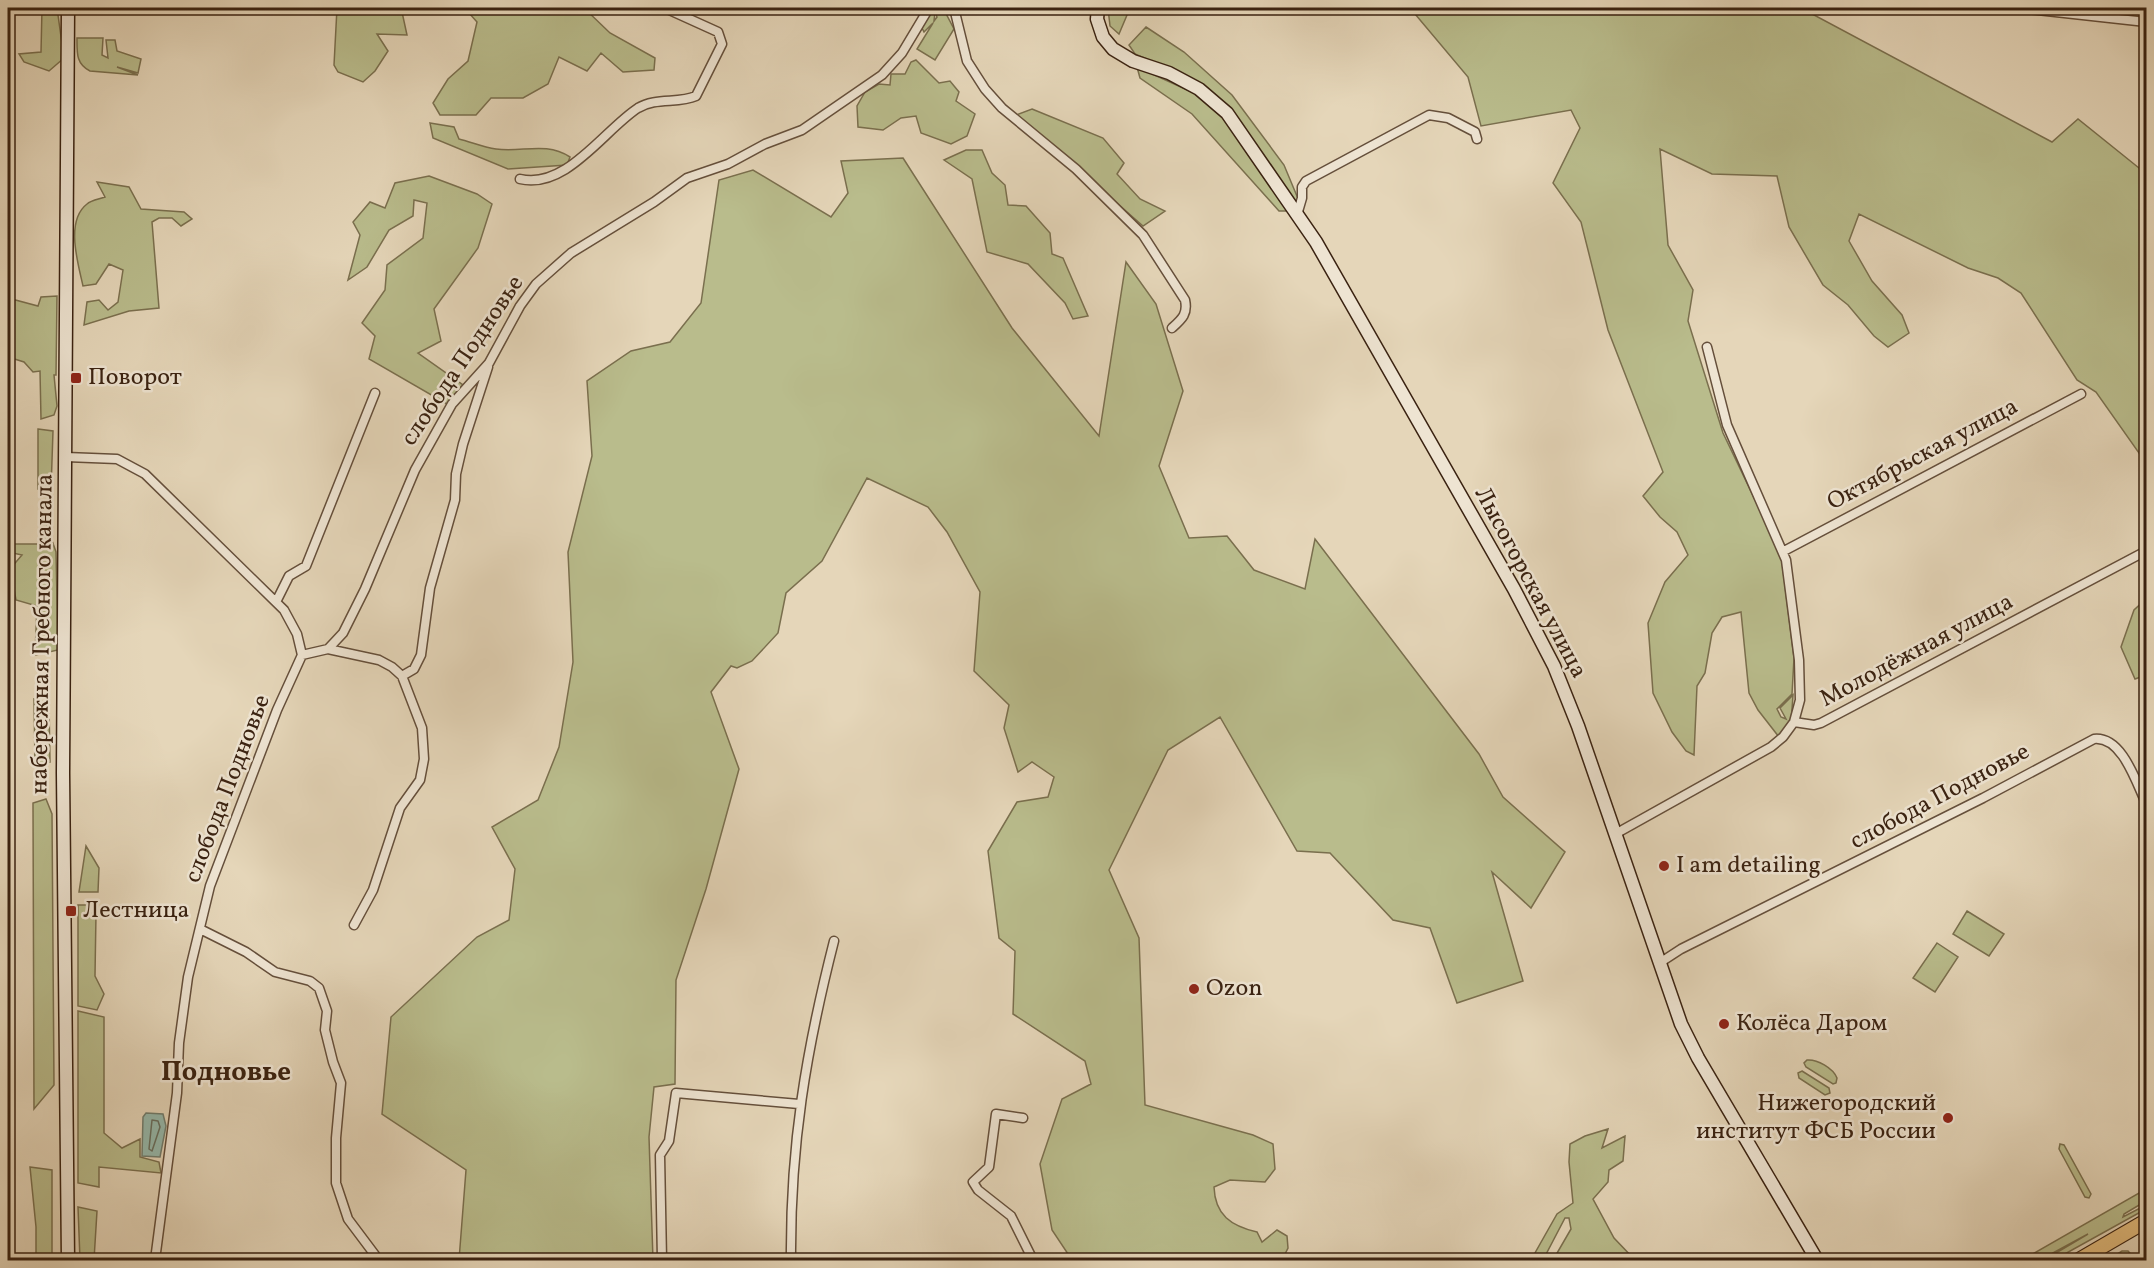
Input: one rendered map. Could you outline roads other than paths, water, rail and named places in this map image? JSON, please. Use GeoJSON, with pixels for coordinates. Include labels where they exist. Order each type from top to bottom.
{"type":"FeatureCollection","features":[{"type":"Feature","properties":{"kind":"main road"},"geometry":{"type":"LineString","coordinates":[[2079,1260],[2146,1221]]}},
{"type":"Feature","properties":{"kind":"street","name":"набережная Гребного канала"},"geometry":{"type":"LineString","coordinates":[[68,8],[63,785],[68,1260]]}},
{"type":"Feature","properties":{"kind":"street"},"geometry":{"type":"LineString","coordinates":[[520,179],[534,179],[566,170],[616,123],[641,106],[657,101],[696,96],[722,44],[722,38],[718,32],[665,8]]}},
{"type":"Feature","properties":{"kind":"street","name":"слобода Подновье"},"geometry":{"type":"LineString","coordinates":[[328,649],[343,633],[365,589],[415,470],[442,421],[453,404],[489,363],[520,306],[536,284],[557,264],[654,202],[687,178],[728,164],[765,144],[802,130],[882,75],[902,54],[929,8]]}},
{"type":"Feature","properties":{"kind":"street"},"geometry":{"type":"LineString","coordinates":[[954,8],[967,61],[985,89],[1002,108],[1076,170],[1143,235],[1185,300],[1187,309],[1183,318],[1172,328]]}},
{"type":"Feature","properties":{"kind":"street","name":"Лысогорская улица"},"geometry":{"type":"LineString","coordinates":[[1098,8],[1097,19],[1102,37],[1113,49],[1133,62],[1169,73],[1199,89],[1227,113],[1316,242],[1529,618],[1558,676],[1617,833],[1681,1024],[1698,1058],[1817,1260]]}},
{"type":"Feature","properties":{"kind":"street"},"geometry":{"type":"LineString","coordinates":[[2018,8],[2146,22]]}},
{"type":"Feature","properties":{"kind":"street"},"geometry":{"type":"LineString","coordinates":[[1297,215],[1302,198],[1302,187],[1306,181],[1429,115],[1448,118],[1475,132],[1477,139]]}},
{"type":"Feature","properties":{"kind":"street"},"geometry":{"type":"LineString","coordinates":[[1707,347],[1728,425],[1784,551],[1801,686],[1794,722]]}},
{"type":"Feature","properties":{"kind":"street"},"geometry":{"type":"LineString","coordinates":[[402,676],[414,669],[421,655],[430,588],[455,500],[456,474],[463,444],[489,363]]}},
{"type":"Feature","properties":{"kind":"street"},"geometry":{"type":"LineString","coordinates":[[276,602],[289,576],[306,566],[375,393]]}},
{"type":"Feature","properties":{"kind":"street","name":"Октябрьская улица"},"geometry":{"type":"LineString","coordinates":[[1784,551],[2081,394]]}},
{"type":"Feature","properties":{"kind":"street"},"geometry":{"type":"LineString","coordinates":[[66,457],[117,459],[138,469],[284,610],[297,634],[302,655],[328,649],[379,660],[402,676],[422,728],[424,759],[420,780],[400,808],[373,890],[354,925]]}},
{"type":"Feature","properties":{"kind":"street","name":"Молодёжная улица"},"geometry":{"type":"LineString","coordinates":[[1617,833],[1771,747],[1783,737],[1794,722],[1814,725],[1821,723],[2146,551]]}},
{"type":"Feature","properties":{"kind":"street","name":"слобода Подновье"},"geometry":{"type":"LineString","coordinates":[[155,1260],[177,1093],[179,1043],[188,977],[210,886],[277,710],[302,655]]}},
{"type":"Feature","properties":{"kind":"street","name":"слобода Подновье"},"geometry":{"type":"LineString","coordinates":[[1661,962],[1681,949],[1983,798],[2094,739],[2106,739],[2116,747],[2146,803]]}},
{"type":"Feature","properties":{"kind":"street"},"geometry":{"type":"LineString","coordinates":[[200,928],[246,952],[275,972],[310,981],[319,988],[327,1011],[326,1029],[333,1062],[341,1083],[336,1138],[336,1183],[348,1219],[375,1255],[376,1260]]}},
{"type":"Feature","properties":{"kind":"street"},"geometry":{"type":"LineString","coordinates":[[791,1260],[790,1198],[799,1104],[814,1020],[834,941]]}},
{"type":"Feature","properties":{"kind":"street"},"geometry":{"type":"LineString","coordinates":[[662,1260],[660,1155],[669,1141],[675,1093],[799,1104]]}},
{"type":"Feature","properties":{"kind":"street"},"geometry":{"type":"LineString","coordinates":[[1023,1118],[996,1114],[989,1167],[973,1182],[978,1190],[1011,1216],[1033,1260]]}},
{"type":"Feature","properties":{"kind":"water"},"geometry":{"type":"Polygon","coordinates":[[[146,1113],[163,1114],[166,1126],[160,1157],[142,1156],[143,1117],[146,1113]]]}},
{"type":"Feature","properties":{"kind":"place","name":"Поворот"},"geometry":{"type":"Point","coordinates":[76,378]}},
{"type":"Feature","properties":{"kind":"place","name":"I am detailing"},"geometry":{"type":"Point","coordinates":[1664,866]}},
{"type":"Feature","properties":{"kind":"place","name":"Лестница"},"geometry":{"type":"Point","coordinates":[71,911]}},
{"type":"Feature","properties":{"kind":"place","name":"Ozon"},"geometry":{"type":"Point","coordinates":[1194,989]}},
{"type":"Feature","properties":{"kind":"place","name":"Колёса Даром"},"geometry":{"type":"Point","coordinates":[1724,1024]}},
{"type":"Feature","properties":{"kind":"place","name":"Нижегородский институт ФСБ России"},"geometry":{"type":"Point","coordinates":[1948,1118]}},
{"type":"Feature","properties":{"kind":"district","name":"Подновье"},"geometry":{"type":"Point","coordinates":[226,1073]}}]}
